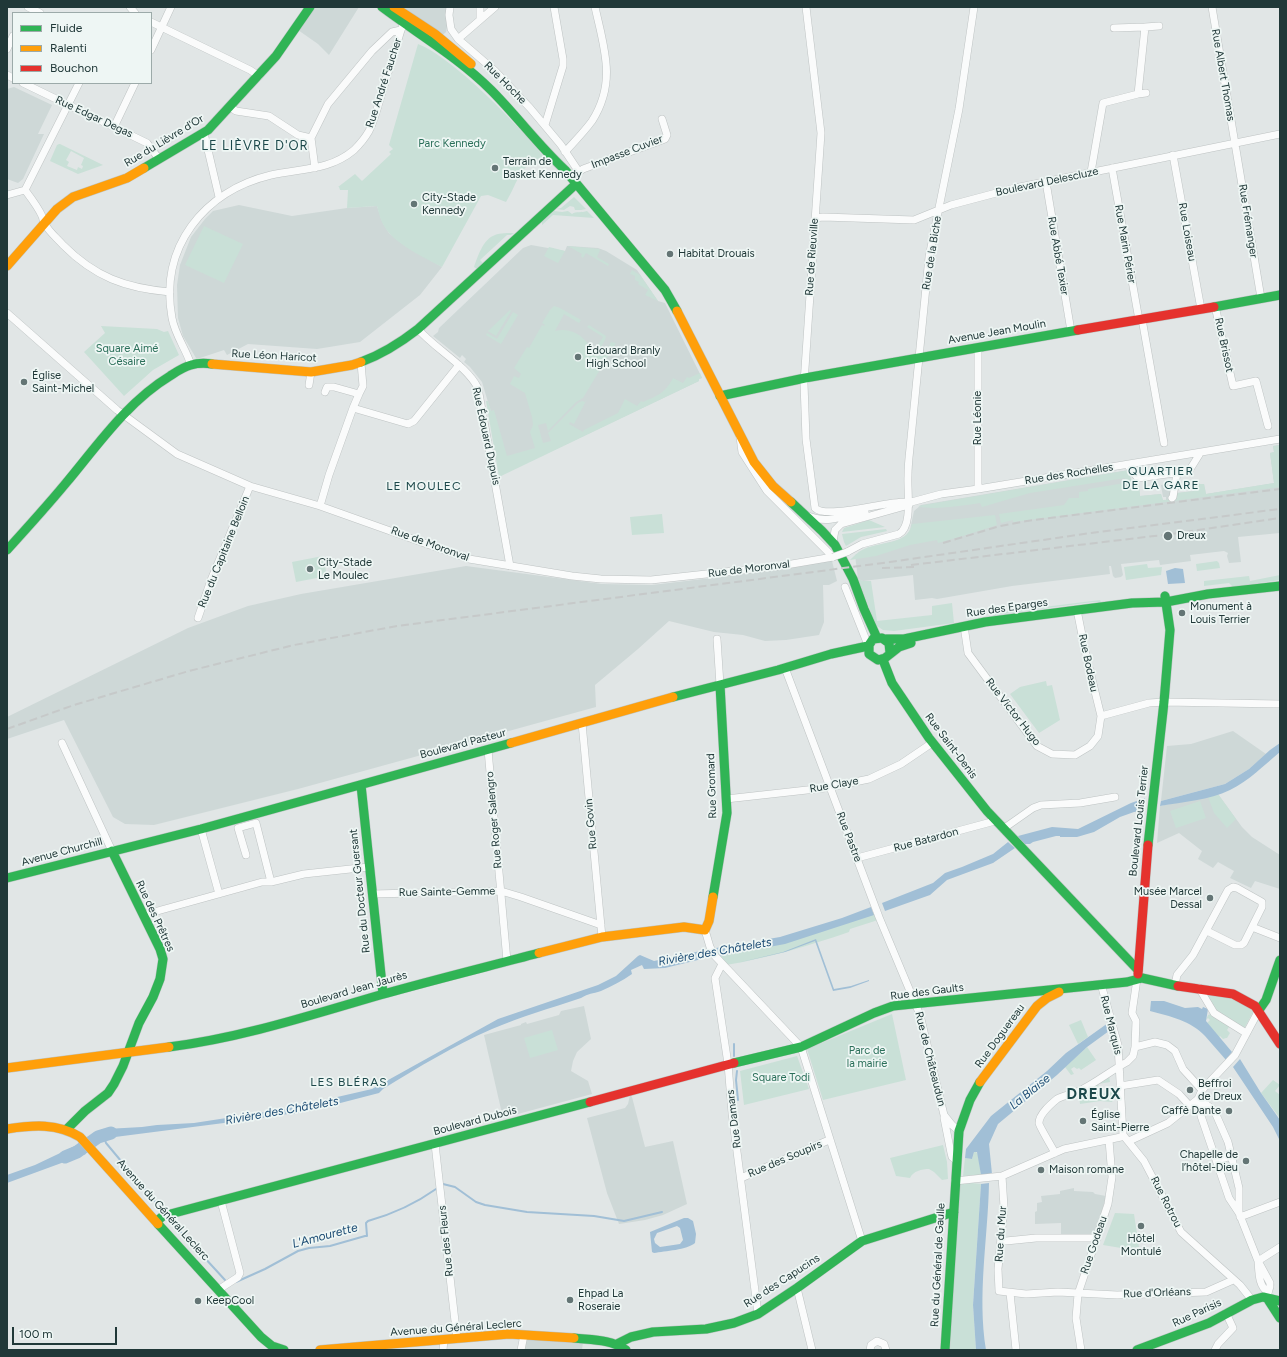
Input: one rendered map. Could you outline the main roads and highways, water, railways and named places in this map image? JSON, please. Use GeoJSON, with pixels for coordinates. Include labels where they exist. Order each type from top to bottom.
{"type":"FeatureCollection","features":[{"type":"Feature","properties":{"kind":"water"},"geometry":{"type":"Polygon","coordinates":[[[1175,568],[1183,569],[1185,583],[1168,584],[1166,571],[1175,568]]]}},
{"type":"Feature","properties":{"kind":"water"},"geometry":{"type":"Polygon","coordinates":[[[1280,743],[1280,752],[1250,777],[1230,790],[1205,798],[1160,806],[1161,801],[1225,784],[1249,769],[1280,743]]]}},
{"type":"Feature","properties":{"kind":"water"},"geometry":{"type":"Polygon","coordinates":[[[1145,798],[1144,811],[1134,812],[1120,817],[1094,832],[1077,837],[1056,836],[1030,844],[1023,844],[1018,836],[1052,827],[1078,829],[1131,803],[1145,798]]]}},
{"type":"Feature","properties":{"kind":"water"},"geometry":{"type":"Polygon","coordinates":[[[1008,842],[1015,848],[993,863],[947,880],[930,895],[885,911],[882,903],[933,883],[945,873],[993,854],[1008,842]]]}},
{"type":"Feature","properties":{"kind":"water"},"geometry":{"type":"Polygon","coordinates":[[[871,907],[874,915],[785,944],[720,956],[716,948],[780,937],[842,918],[871,907]]]}},
{"type":"Feature","properties":{"kind":"water"},"geometry":{"type":"Polygon","coordinates":[[[816,939],[834,989],[869,981],[850,988],[833,991],[815,941],[785,952],[737,963],[783,952],[816,939]]]}},
{"type":"Feature","properties":{"kind":"water"},"geometry":{"type":"Polygon","coordinates":[[[705,950],[706,958],[665,968],[644,969],[642,965],[631,970],[632,974],[628,977],[601,991],[588,994],[581,998],[492,1029],[436,1057],[383,1089],[379,1093],[289,1115],[115,1137],[103,1140],[100,1143],[92,1135],[100,1130],[106,1129],[194,1123],[285,1109],[372,1089],[498,1019],[598,985],[616,976],[640,955],[654,961],[705,950]]]}},
{"type":"Feature","properties":{"kind":"water"},"geometry":{"type":"Polygon","coordinates":[[[1151,1001],[1164,1001],[1185,1008],[1198,1007],[1202,1009],[1203,1007],[1208,1009],[1206,1021],[1232,1052],[1226,1060],[1205,1036],[1193,1026],[1172,1017],[1150,1011],[1151,1001]]]}},
{"type":"Feature","properties":{"kind":"water","name":"La Blaise"},"geometry":{"type":"Polygon","coordinates":[[[1108,1023],[1109,1031],[1087,1047],[1057,1075],[998,1124],[989,1144],[992,1174],[981,1175],[977,1152],[974,1152],[972,1159],[965,1158],[966,1149],[991,1116],[1047,1071],[1066,1053],[1108,1023]]]}},
{"type":"Feature","properties":{"kind":"water"},"geometry":{"type":"Polygon","coordinates":[[[1240,1059],[1280,1120],[1280,1141],[1273,1127],[1233,1067],[1240,1059]]]}},
{"type":"Feature","properties":{"kind":"water"},"geometry":{"type":"Polygon","coordinates":[[[77,1145],[86,1154],[7,1183],[7,1175],[35,1165],[77,1145]]]}},
{"type":"Feature","properties":{"kind":"water"},"geometry":{"type":"Polygon","coordinates":[[[989,1183],[983,1287],[986,1350],[976,1350],[973,1305],[981,1184],[989,1183]]]}},
{"type":"Feature","properties":{"kind":"water"},"geometry":{"type":"Polygon","coordinates":[[[684,1218],[688,1218],[693,1221],[696,1234],[695,1243],[681,1249],[654,1253],[652,1252],[650,1232],[684,1218]],[[677,1226],[657,1233],[654,1239],[655,1243],[660,1247],[680,1244],[683,1240],[680,1228],[677,1226]]]}},
{"type":"Feature","properties":{"kind":"waterway","name":"L'Amourette"},"geometry":{"type":"LineString","coordinates":[[734,1044],[734,1056]]}},
{"type":"Feature","properties":{"kind":"waterway","name":"L'Amourette"},"geometry":{"type":"LineString","coordinates":[[737,1071],[736,1080],[738,1100]]}},
{"type":"Feature","properties":{"kind":"waterway","name":"Rivière des Châtelets"},"geometry":{"type":"LineString","coordinates":[[65,1157],[77,1152],[98,1137],[111,1133]]}},
{"type":"Feature","properties":{"kind":"waterway","name":"L'Amourette"},"geometry":{"type":"LineString","coordinates":[[105,1140],[162,1210]]}},
{"type":"Feature","properties":{"kind":"waterway","name":"L'Amourette"},"geometry":{"type":"LineString","coordinates":[[443,1184],[455,1187],[476,1202],[485,1205],[527,1212],[594,1216],[624,1221],[662,1212]]}},
{"type":"Feature","properties":{"kind":"waterway","name":"L'Amourette"},"geometry":{"type":"LineString","coordinates":[[236,1282],[265,1269],[298,1251],[309,1248],[330,1246],[367,1236],[366,1223],[368,1221],[404,1208],[436,1189]]}},
{"type":"Feature","properties":{"kind":"waterway","name":"L'Amourette"},"geometry":{"type":"LineString","coordinates":[[170,1220],[225,1280]]}},
{"type":"Feature","properties":{"kind":"railway"},"geometry":{"type":"LineString","coordinates":[[943,543],[1000,526],[1027,521],[1280,489]]}},
{"type":"Feature","properties":{"kind":"railway"},"geometry":{"type":"LineString","coordinates":[[7,729],[74,705],[189,671],[294,645],[397,626],[890,562],[1091,533],[1280,509]]}},
{"type":"Feature","properties":{"kind":"railway"},"geometry":{"type":"LineString","coordinates":[[911,565],[1171,534],[1280,518]]}},
{"type":"Feature","properties":{"kind":"railway"},"geometry":{"type":"LineString","coordinates":[[882,568],[916,567]]}},
{"type":"Feature","properties":{"kind":"place","name":"Terrain de Basket Kennedy"},"geometry":{"type":"Point","coordinates":[495,168]}},
{"type":"Feature","properties":{"kind":"place","name":"City-Stade Kennedy"},"geometry":{"type":"Point","coordinates":[414,204]}},
{"type":"Feature","properties":{"kind":"place","name":"Habitat Drouais"},"geometry":{"type":"Point","coordinates":[670,254]}},
{"type":"Feature","properties":{"kind":"place","name":"Édouard Branly High School"},"geometry":{"type":"Point","coordinates":[578,357]}},
{"type":"Feature","properties":{"kind":"place","name":"Église Saint-Michel"},"geometry":{"type":"Point","coordinates":[24,382]}},
{"type":"Feature","properties":{"kind":"place","name":"Dreux"},"geometry":{"type":"Point","coordinates":[1168,536]}},
{"type":"Feature","properties":{"kind":"place","name":"City-Stade Le Moulec"},"geometry":{"type":"Point","coordinates":[310,569]}},
{"type":"Feature","properties":{"kind":"place","name":"Monument à Louis Terrier"},"geometry":{"type":"Point","coordinates":[1182,613]}},
{"type":"Feature","properties":{"kind":"place","name":"Musée Marcel Dessal"},"geometry":{"type":"Point","coordinates":[1210,898]}},
{"type":"Feature","properties":{"kind":"place","name":"Beffroi de Dreux"},"geometry":{"type":"Point","coordinates":[1190,1090]}},
{"type":"Feature","properties":{"kind":"place","name":"Caffè Dante"},"geometry":{"type":"Point","coordinates":[1229,1111]}},
{"type":"Feature","properties":{"kind":"place","name":"Église Saint-Pierre"},"geometry":{"type":"Point","coordinates":[1083,1121]}},
{"type":"Feature","properties":{"kind":"place","name":"Chapelle de l’hôtel-Dieu"},"geometry":{"type":"Point","coordinates":[1246,1161]}},
{"type":"Feature","properties":{"kind":"place","name":"Maison romane"},"geometry":{"type":"Point","coordinates":[1041,1170]}},
{"type":"Feature","properties":{"kind":"place","name":"Hôtel Montulé"},"geometry":{"type":"Point","coordinates":[1141,1226]}},
{"type":"Feature","properties":{"kind":"place","name":"Ehpad La Roseraie"},"geometry":{"type":"Point","coordinates":[570,1300]}},
{"type":"Feature","properties":{"kind":"place","name":"KeepCool"},"geometry":{"type":"Point","coordinates":[198,1301]}},
{"type":"Feature","properties":{"kind":"district","name":"LE LIÈVRE D'OR"},"geometry":{"type":"Point","coordinates":[255,146]}},
{"type":"Feature","properties":{"kind":"district","name":"QUARTIER DE LA GARE"},"geometry":{"type":"Point","coordinates":[1161,478]}},
{"type":"Feature","properties":{"kind":"district","name":"LE MOULEC"},"geometry":{"type":"Point","coordinates":[424,486]}},
{"type":"Feature","properties":{"kind":"district","name":"LES BLÉRAS"},"geometry":{"type":"Point","coordinates":[349,1082]}},
{"type":"Feature","properties":{"kind":"district","name":"DREUX"},"geometry":{"type":"Point","coordinates":[1094,1095]}},
{"type":"Feature","properties":{"kind":"park label","name":"Parc Kennedy"},"geometry":{"type":"Point","coordinates":[452,144]}},
{"type":"Feature","properties":{"kind":"park label","name":"Square Aimé Césaire"},"geometry":{"type":"Point","coordinates":[127,355]}},
{"type":"Feature","properties":{"kind":"park label","name":"Parc de la mairie"},"geometry":{"type":"Point","coordinates":[867,1057]}},
{"type":"Feature","properties":{"kind":"park label","name":"Square Todi"},"geometry":{"type":"Point","coordinates":[781,1078]}}]}
